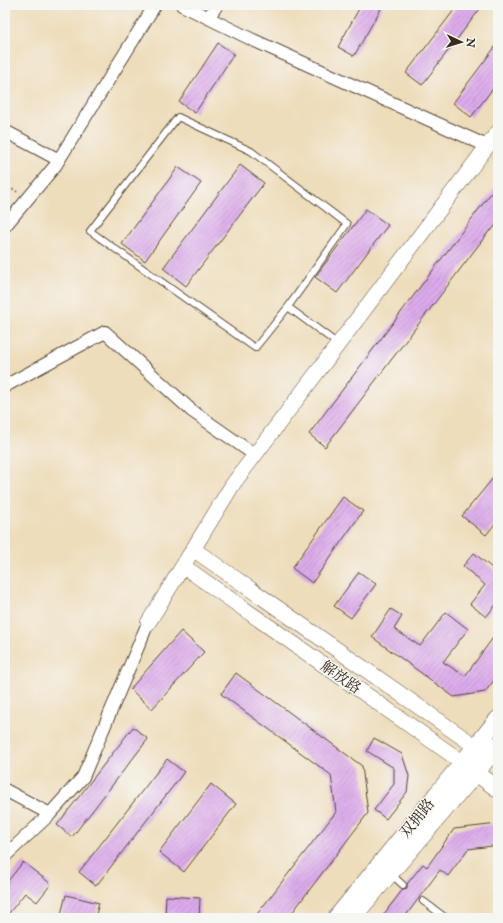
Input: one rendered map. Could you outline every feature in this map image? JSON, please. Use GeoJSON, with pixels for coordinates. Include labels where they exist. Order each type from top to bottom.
{"type":"FeatureCollection","features":[{"type":"Feature","properties":{"kind":"main road","name":"双拥路"},"geometry":{"type":"LineString","coordinates":[[352,918],[476,773],[490,753],[498,719]]}},
{"type":"Feature","properties":{"kind":"main road","name":"双拥路"},"geometry":{"type":"LineString","coordinates":[[336,918],[462,762],[490,753]]}},
{"type":"Feature","properties":{"kind":"main road","name":"解放路"},"geometry":{"type":"LineString","coordinates":[[462,762],[498,789]]}},
{"type":"Feature","properties":{"kind":"street"},"geometry":{"type":"LineString","coordinates":[[5,226],[59,160],[155,5]]}},
{"type":"Feature","properties":{"kind":"street"},"geometry":{"type":"LineString","coordinates":[[182,5],[253,40],[487,146]]}},
{"type":"Feature","properties":{"kind":"street"},"geometry":{"type":"LineString","coordinates":[[208,18],[217,5]]}},
{"type":"Feature","properties":{"kind":"street"},"geometry":{"type":"LineString","coordinates":[[5,131],[59,160]]}},
{"type":"Feature","properties":{"kind":"street"},"geometry":{"type":"LineString","coordinates":[[5,856],[50,814],[83,777],[148,623],[233,484],[498,132]]}},
{"type":"Feature","properties":{"kind":"street"},"geometry":{"type":"LineString","coordinates":[[5,386],[105,332],[192,411],[255,455]]}},
{"type":"Feature","properties":{"kind":"street","name":"解放路"},"geometry":{"type":"LineString","coordinates":[[193,549],[490,753]]}},
{"type":"Feature","properties":{"kind":"street","name":"解放路"},"geometry":{"type":"LineString","coordinates":[[183,566],[462,762]]}},
{"type":"Feature","properties":{"kind":"street"},"geometry":{"type":"LineString","coordinates":[[5,790],[50,814]]}},
{"type":"Feature","properties":{"kind":"lane"},"geometry":{"type":"LineString","coordinates":[[178,117],[251,151],[347,224],[288,307],[254,348],[90,231],[178,117]]}},
{"type":"Feature","properties":{"kind":"lane"},"geometry":{"type":"LineString","coordinates":[[288,307],[338,344]]}},
{"type":"Feature","properties":{"kind":"lane"},"geometry":{"type":"LineString","coordinates":[[390,874],[403,885]]}},
{"type":"Feature","properties":{"kind":"lane"},"geometry":{"type":"LineString","coordinates":[[423,901],[446,918]]}},
{"type":"Feature","properties":{"kind":"path"},"geometry":{"type":"LineString","coordinates":[[5,187],[8,187],[28,198]]}},
{"type":"Feature","properties":{"kind":"building"},"geometry":{"type":"Polygon","coordinates":[[[361,5],[383,5],[354,56],[338,47],[361,5]]]}},
{"type":"Feature","properties":{"kind":"building"},"geometry":{"type":"Polygon","coordinates":[[[458,5],[483,5],[422,85],[406,73],[458,5]]]}},
{"type":"Feature","properties":{"kind":"building"},"geometry":{"type":"Polygon","coordinates":[[[218,43],[234,54],[195,113],[179,102],[218,43]]]}},
{"type":"Feature","properties":{"kind":"building"},"geometry":{"type":"Polygon","coordinates":[[[498,43],[498,82],[471,117],[453,103],[498,43]]]}},
{"type":"Feature","properties":{"kind":"building"},"geometry":{"type":"Polygon","coordinates":[[[240,165],[264,183],[186,286],[163,268],[240,165]]]}},
{"type":"Feature","properties":{"kind":"building"},"geometry":{"type":"Polygon","coordinates":[[[178,167],[201,183],[145,261],[122,244],[178,167]]]}},
{"type":"Feature","properties":{"kind":"building"},"geometry":{"type":"Polygon","coordinates":[[[498,184],[498,222],[491,231],[490,230],[325,447],[309,434],[498,184]]]}},
{"type":"Feature","properties":{"kind":"building"},"geometry":{"type":"Polygon","coordinates":[[[366,209],[388,225],[337,293],[315,277],[366,209]]]}},
{"type":"Feature","properties":{"kind":"building"},"geometry":{"type":"Polygon","coordinates":[[[498,472],[498,520],[486,535],[462,516],[498,472]]]}},
{"type":"Feature","properties":{"kind":"building"},"geometry":{"type":"Polygon","coordinates":[[[343,497],[363,511],[312,583],[292,568],[343,497]]]}},
{"type":"Feature","properties":{"kind":"building"},"geometry":{"type":"Polygon","coordinates":[[[474,553],[498,573],[498,602],[486,617],[470,604],[485,585],[463,566],[474,553]]]}},
{"type":"Feature","properties":{"kind":"building"},"geometry":{"type":"Polygon","coordinates":[[[359,572],[376,584],[351,618],[334,606],[359,572]]]}},
{"type":"Feature","properties":{"kind":"building"},"geometry":{"type":"Polygon","coordinates":[[[391,609],[402,616],[394,629],[420,646],[446,612],[468,629],[443,662],[465,676],[498,631],[498,675],[485,692],[454,697],[372,637],[391,609]]]}},
{"type":"Feature","properties":{"kind":"building"},"geometry":{"type":"Polygon","coordinates":[[[181,631],[204,652],[152,709],[130,689],[181,631]]]}},
{"type":"Feature","properties":{"kind":"building"},"geometry":{"type":"Polygon","coordinates":[[[236,673],[362,766],[368,813],[288,918],[254,918],[336,812],[331,775],[221,694],[236,673]]]}},
{"type":"Feature","properties":{"kind":"building"},"geometry":{"type":"Polygon","coordinates":[[[133,727],[148,739],[72,837],[57,825],[133,727]]]}},
{"type":"Feature","properties":{"kind":"building"},"geometry":{"type":"Polygon","coordinates":[[[374,738],[402,754],[409,776],[407,792],[386,819],[374,810],[394,784],[394,768],[367,751],[374,738]]]}},
{"type":"Feature","properties":{"kind":"building"},"geometry":{"type":"Polygon","coordinates":[[[167,759],[184,772],[96,886],[79,872],[167,759]]]}},
{"type":"Feature","properties":{"kind":"building"},"geometry":{"type":"Polygon","coordinates":[[[211,784],[236,804],[184,872],[159,852],[211,784]]]}},
{"type":"Feature","properties":{"kind":"building"},"geometry":{"type":"Polygon","coordinates":[[[498,824],[498,851],[492,846],[468,849],[448,876],[440,870],[404,918],[381,918],[403,889],[407,888],[407,884],[423,864],[427,867],[454,829],[498,824]]]}},
{"type":"Feature","properties":{"kind":"building"},"geometry":{"type":"Polygon","coordinates":[[[23,862],[51,884],[37,902],[25,893],[5,918],[5,885],[23,862]]]}},
{"type":"Feature","properties":{"kind":"building"},"geometry":{"type":"Polygon","coordinates":[[[66,895],[99,903],[95,918],[60,918],[66,895]]]}},
{"type":"Feature","properties":{"kind":"building"},"geometry":{"type":"Polygon","coordinates":[[[166,896],[200,898],[199,918],[165,918],[166,896]]]}}]}
